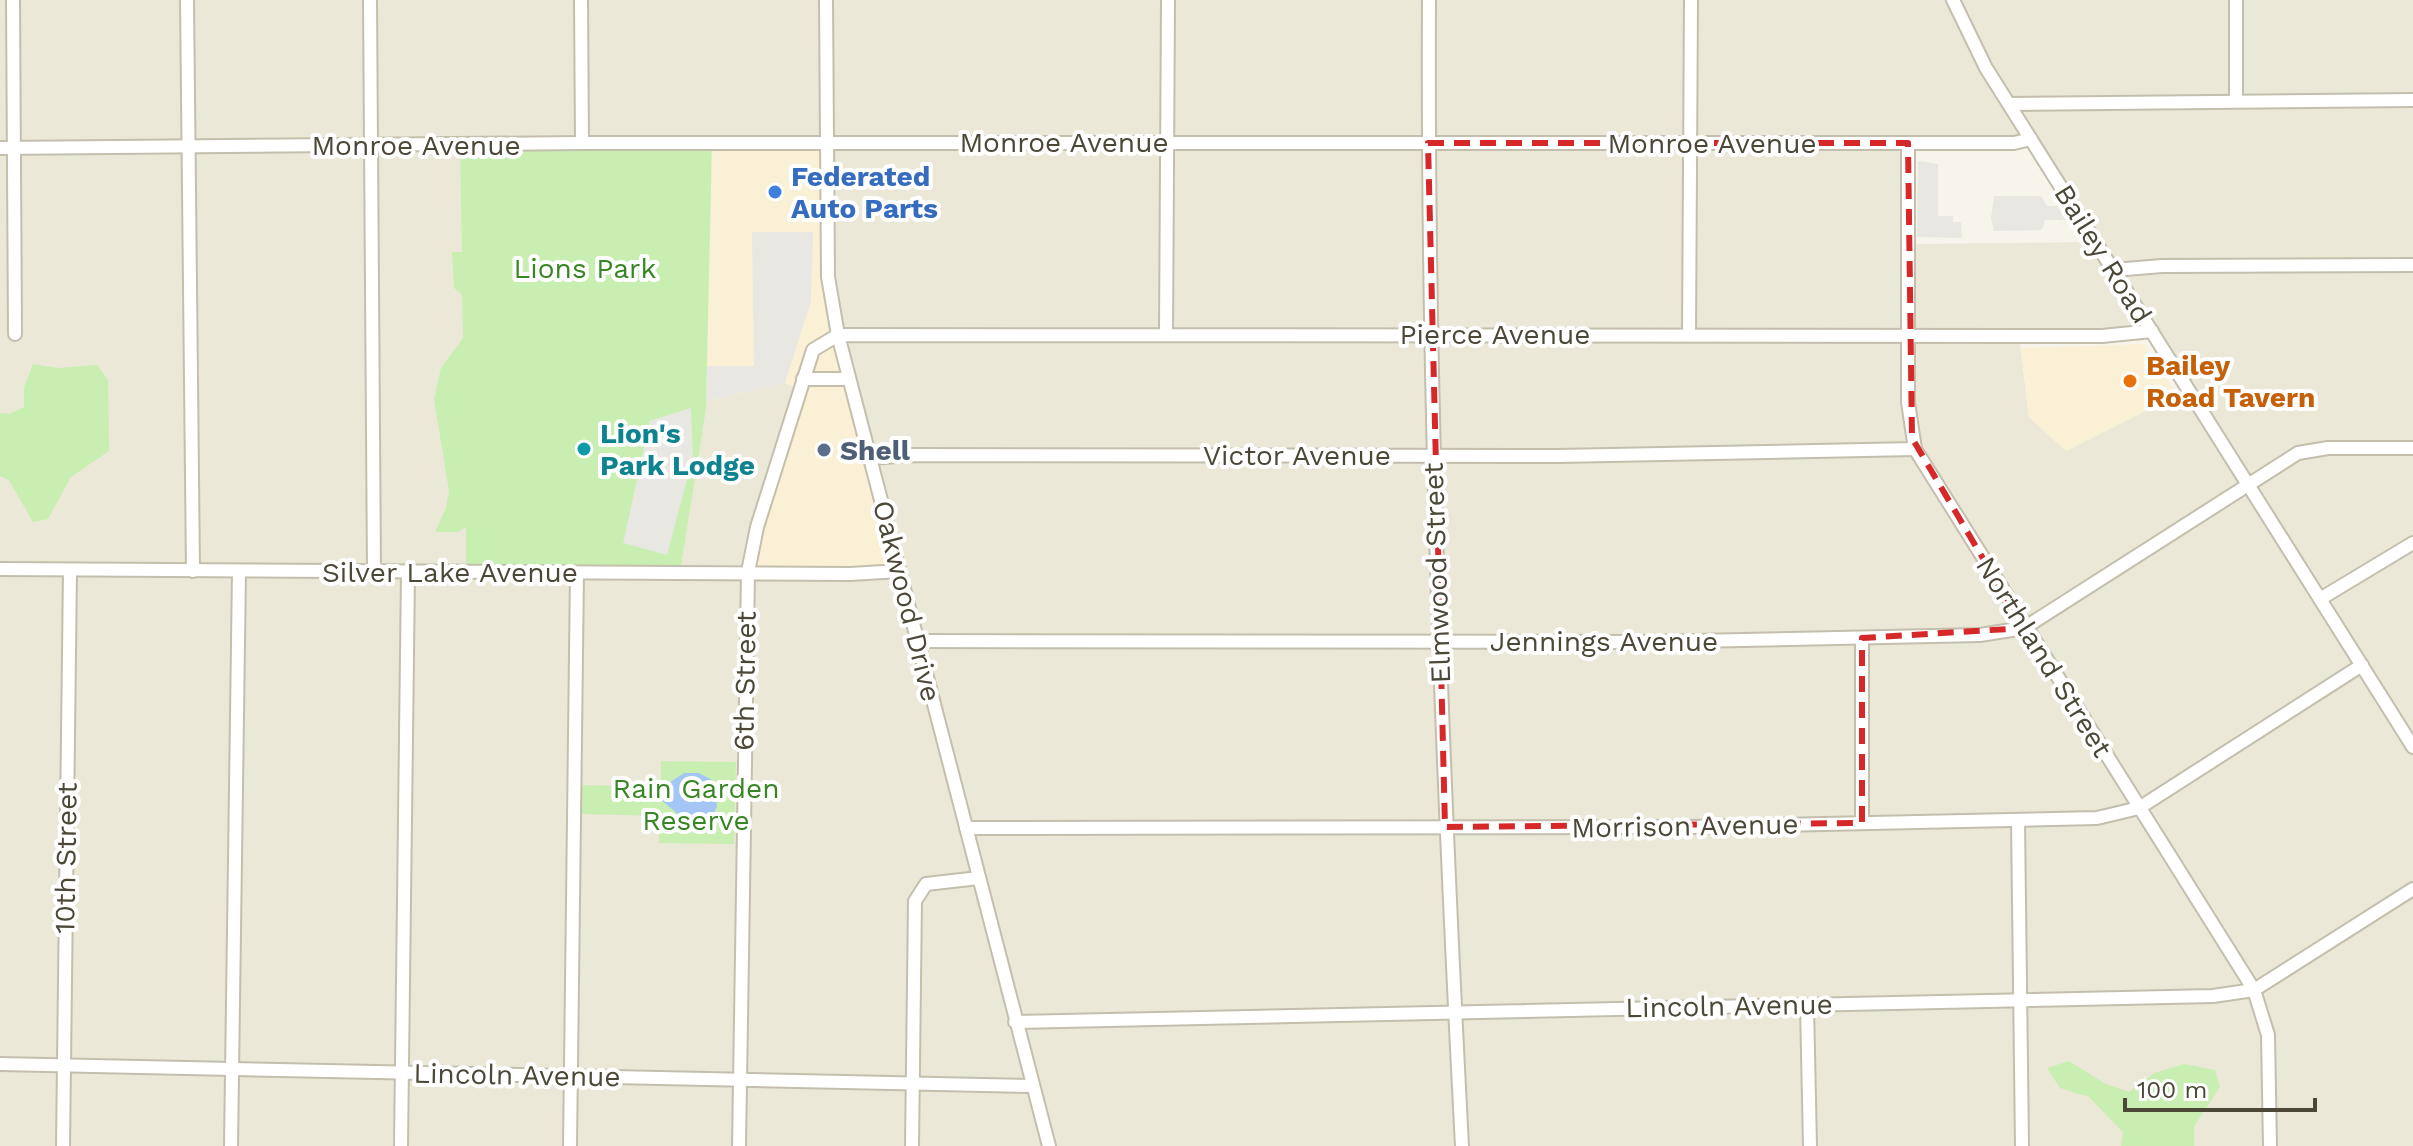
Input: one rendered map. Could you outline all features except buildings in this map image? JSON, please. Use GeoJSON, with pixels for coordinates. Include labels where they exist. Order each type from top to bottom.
{"type":"FeatureCollection","features":[{"type":"Feature","properties":{"kind":"street"},"geometry":{"type":"LineString","coordinates":[[13,0],[15,334]]}},
{"type":"Feature","properties":{"kind":"street"},"geometry":{"type":"LineString","coordinates":[[187,0],[193,571]]}},
{"type":"Feature","properties":{"kind":"street"},"geometry":{"type":"LineString","coordinates":[[370,0],[374,572]]}},
{"type":"Feature","properties":{"kind":"street"},"geometry":{"type":"LineString","coordinates":[[581,0],[582,143]]}},
{"type":"Feature","properties":{"kind":"street","name":"Oakwood Drive"},"geometry":{"type":"LineString","coordinates":[[826,0],[828,277],[838,335],[1049,1146]]}},
{"type":"Feature","properties":{"kind":"street"},"geometry":{"type":"LineString","coordinates":[[1166,334],[1168,0]]}},
{"type":"Feature","properties":{"kind":"street","name":"Elmwood Street"},"geometry":{"type":"LineString","coordinates":[[1429,0],[1432,456],[1453,1012],[1462,1146]]}},
{"type":"Feature","properties":{"kind":"street"},"geometry":{"type":"LineString","coordinates":[[1689,334],[1691,0]]}},
{"type":"Feature","properties":{"kind":"street","name":"Bailey Road"},"geometry":{"type":"LineString","coordinates":[[1953,0],[1986,68],[2413,747]]}},
{"type":"Feature","properties":{"kind":"street"},"geometry":{"type":"LineString","coordinates":[[2236,0],[2236,101]]}},
{"type":"Feature","properties":{"kind":"street"},"geometry":{"type":"LineString","coordinates":[[2009,104],[2413,100]]}},
{"type":"Feature","properties":{"kind":"street","name":"Monroe Avenue"},"geometry":{"type":"LineString","coordinates":[[0,148],[582,143],[2014,143],[2031,139]]}},
{"type":"Feature","properties":{"kind":"street","name":"Northland Street"},"geometry":{"type":"LineString","coordinates":[[1908,143],[1908,402],[1915,449],[2024,628],[2254,990],[2268,1035],[2270,1146]]}},
{"type":"Feature","properties":{"kind":"street"},"geometry":{"type":"LineString","coordinates":[[2114,270],[2162,266],[2413,265]]}},
{"type":"Feature","properties":{"kind":"street","name":"Pierce Avenue"},"geometry":{"type":"LineString","coordinates":[[838,335],[2102,336],[2152,331]]}},
{"type":"Feature","properties":{"kind":"street","name":"6th Street"},"geometry":{"type":"LineString","coordinates":[[739,1146],[748,572],[757,527],[813,350],[838,335]]}},
{"type":"Feature","properties":{"kind":"street"},"geometry":{"type":"LineString","coordinates":[[803,379],[849,379]]}},
{"type":"Feature","properties":{"kind":"street","name":"Jennings Avenue"},"geometry":{"type":"LineString","coordinates":[[918,641],[1438,641],[1980,635],[2024,628],[2308,450],[2413,448]]}},
{"type":"Feature","properties":{"kind":"street","name":"Victor Avenue"},"geometry":{"type":"LineString","coordinates":[[870,458],[911,455],[1716,455],[1915,449]]}},
{"type":"Feature","properties":{"kind":"street"},"geometry":{"type":"LineString","coordinates":[[2320,599],[2413,543]]}},
{"type":"Feature","properties":{"kind":"street","name":"Silver Lake Avenue"},"geometry":{"type":"LineString","coordinates":[[0,569],[850,574],[900,571]]}},
{"type":"Feature","properties":{"kind":"street","name":"10th Street"},"geometry":{"type":"LineString","coordinates":[[63,1146],[70,570]]}},
{"type":"Feature","properties":{"kind":"street"},"geometry":{"type":"LineString","coordinates":[[231,1146],[239,571]]}},
{"type":"Feature","properties":{"kind":"street"},"geometry":{"type":"LineString","coordinates":[[401,1146],[408,572]]}},
{"type":"Feature","properties":{"kind":"street"},"geometry":{"type":"LineString","coordinates":[[570,1146],[577,573]]}},
{"type":"Feature","properties":{"kind":"street"},"geometry":{"type":"LineString","coordinates":[[1862,638],[1862,823]]}},
{"type":"Feature","properties":{"kind":"street","name":"Morrison Avenue"},"geometry":{"type":"LineString","coordinates":[[966,828],[1445,827],[2097,818],[2139,808],[2362,665]]}},
{"type":"Feature","properties":{"kind":"street"},"geometry":{"type":"LineString","coordinates":[[2018,821],[2022,1146]]}},
{"type":"Feature","properties":{"kind":"street"},"geometry":{"type":"LineString","coordinates":[[912,1146],[915,901],[926,884],[979,878]]}},
{"type":"Feature","properties":{"kind":"street","name":"Lincoln Avenue"},"geometry":{"type":"LineString","coordinates":[[1015,1022],[2213,996],[2254,990],[2413,889]]}},
{"type":"Feature","properties":{"kind":"street"},"geometry":{"type":"LineString","coordinates":[[1807,1005],[1810,1146]]}},
{"type":"Feature","properties":{"kind":"street","name":"Lincoln Avenue"},"geometry":{"type":"LineString","coordinates":[[0,1064],[1033,1086]]}},
{"type":"Feature","properties":{"kind":"highlighted area"},"geometry":{"type":"Polygon","coordinates":[[[1428,143],[1908,143],[1912,438],[2024,628],[1862,638],[1862,823],[1445,827],[1428,143]]]}},
{"type":"Feature","properties":{"kind":"shaded area"},"geometry":{"type":"Polygon","coordinates":[[[0,0],[2413,0],[2413,1146],[0,1146],[0,0]],[[2031,139],[1908,143],[1908,244],[2095,242],[2031,139]],[[826,143],[628,144],[467,572],[748,572],[828,277],[826,143]],[[2152,331],[2019,336],[2029,417],[2066,451],[2187,390],[2152,331]]]}},
{"type":"Feature","properties":{"kind":"shaded area"},"geometry":{"type":"Polygon","coordinates":[[[712,143],[827,143],[828,277],[900,571],[748,572],[800,389],[785,383],[706,401],[712,143]]]}},
{"type":"Feature","properties":{"kind":"shaded area"},"geometry":{"type":"Polygon","coordinates":[[[1918,161],[1938,164],[1938,216],[1953,216],[1953,222],[1961,222],[1962,238],[1917,237],[1918,161]]]}},
{"type":"Feature","properties":{"kind":"shaded area"},"geometry":{"type":"Polygon","coordinates":[[[1994,196],[2041,196],[2047,206],[2057,206],[2066,220],[2045,220],[2042,230],[1994,231],[1991,218],[1994,196]]]}},
{"type":"Feature","properties":{"kind":"shaded area"},"geometry":{"type":"Polygon","coordinates":[[[752,232],[813,232],[811,301],[785,383],[706,401],[707,366],[754,366],[752,232]]]}},
{"type":"Feature","properties":{"kind":"shaded area"},"geometry":{"type":"Polygon","coordinates":[[[2144,344],[2175,392],[2160,404],[2066,451],[2029,417],[2021,348],[2144,344]]]}},
{"type":"Feature","properties":{"kind":"shaded area"},"geometry":{"type":"Polygon","coordinates":[[[785,383],[797,388],[745,566],[681,567],[706,401],[785,383]]]}},
{"type":"Feature","properties":{"kind":"shaded area"},"geometry":{"type":"Polygon","coordinates":[[[691,408],[693,457],[667,555],[623,543],[646,439],[651,436],[649,421],[691,408]]]}},
{"type":"Feature","properties":{"kind":"green space","name":"Lions Park"},"geometry":{"type":"Polygon","coordinates":[[[712,143],[706,408],[680,573],[466,572],[466,527],[458,532],[435,532],[446,508],[449,491],[434,399],[441,368],[463,338],[462,294],[454,288],[452,252],[462,252],[460,145],[712,143]]]}},
{"type":"Feature","properties":{"kind":"green space"},"geometry":{"type":"Polygon","coordinates":[[[33,364],[58,368],[97,365],[108,380],[109,451],[71,477],[48,519],[33,522],[9,480],[0,476],[0,413],[9,414],[24,407],[24,388],[33,364]]]}},
{"type":"Feature","properties":{"kind":"green space","name":"Rain Garden Reserve"},"geometry":{"type":"Polygon","coordinates":[[[661,761],[736,762],[734,844],[659,843],[659,816],[581,814],[581,785],[661,787],[661,761]]]}},
{"type":"Feature","properties":{"kind":"green space"},"geometry":{"type":"Polygon","coordinates":[[[2069,1061],[2104,1083],[2129,1092],[2154,1073],[2184,1064],[2215,1070],[2220,1087],[2194,1126],[2194,1146],[2121,1146],[2123,1132],[2089,1097],[2060,1088],[2047,1068],[2069,1061]]]}},
{"type":"Feature","properties":{"kind":"water"},"geometry":{"type":"Polygon","coordinates":[[[684,773],[699,773],[714,781],[717,807],[709,821],[689,823],[661,800],[666,785],[684,773]]]}},
{"type":"Feature","properties":{"kind":"place","name":"Federated Auto Parts"},"geometry":{"type":"Point","coordinates":[775,192]}},
{"type":"Feature","properties":{"kind":"place","name":"Bailey Road Tavern"},"geometry":{"type":"Point","coordinates":[2130,381]}},
{"type":"Feature","properties":{"kind":"place","name":"Lion's Park Lodge"},"geometry":{"type":"Point","coordinates":[584,449]}},
{"type":"Feature","properties":{"kind":"place","name":"Shell"},"geometry":{"type":"Point","coordinates":[824,450]}}]}
